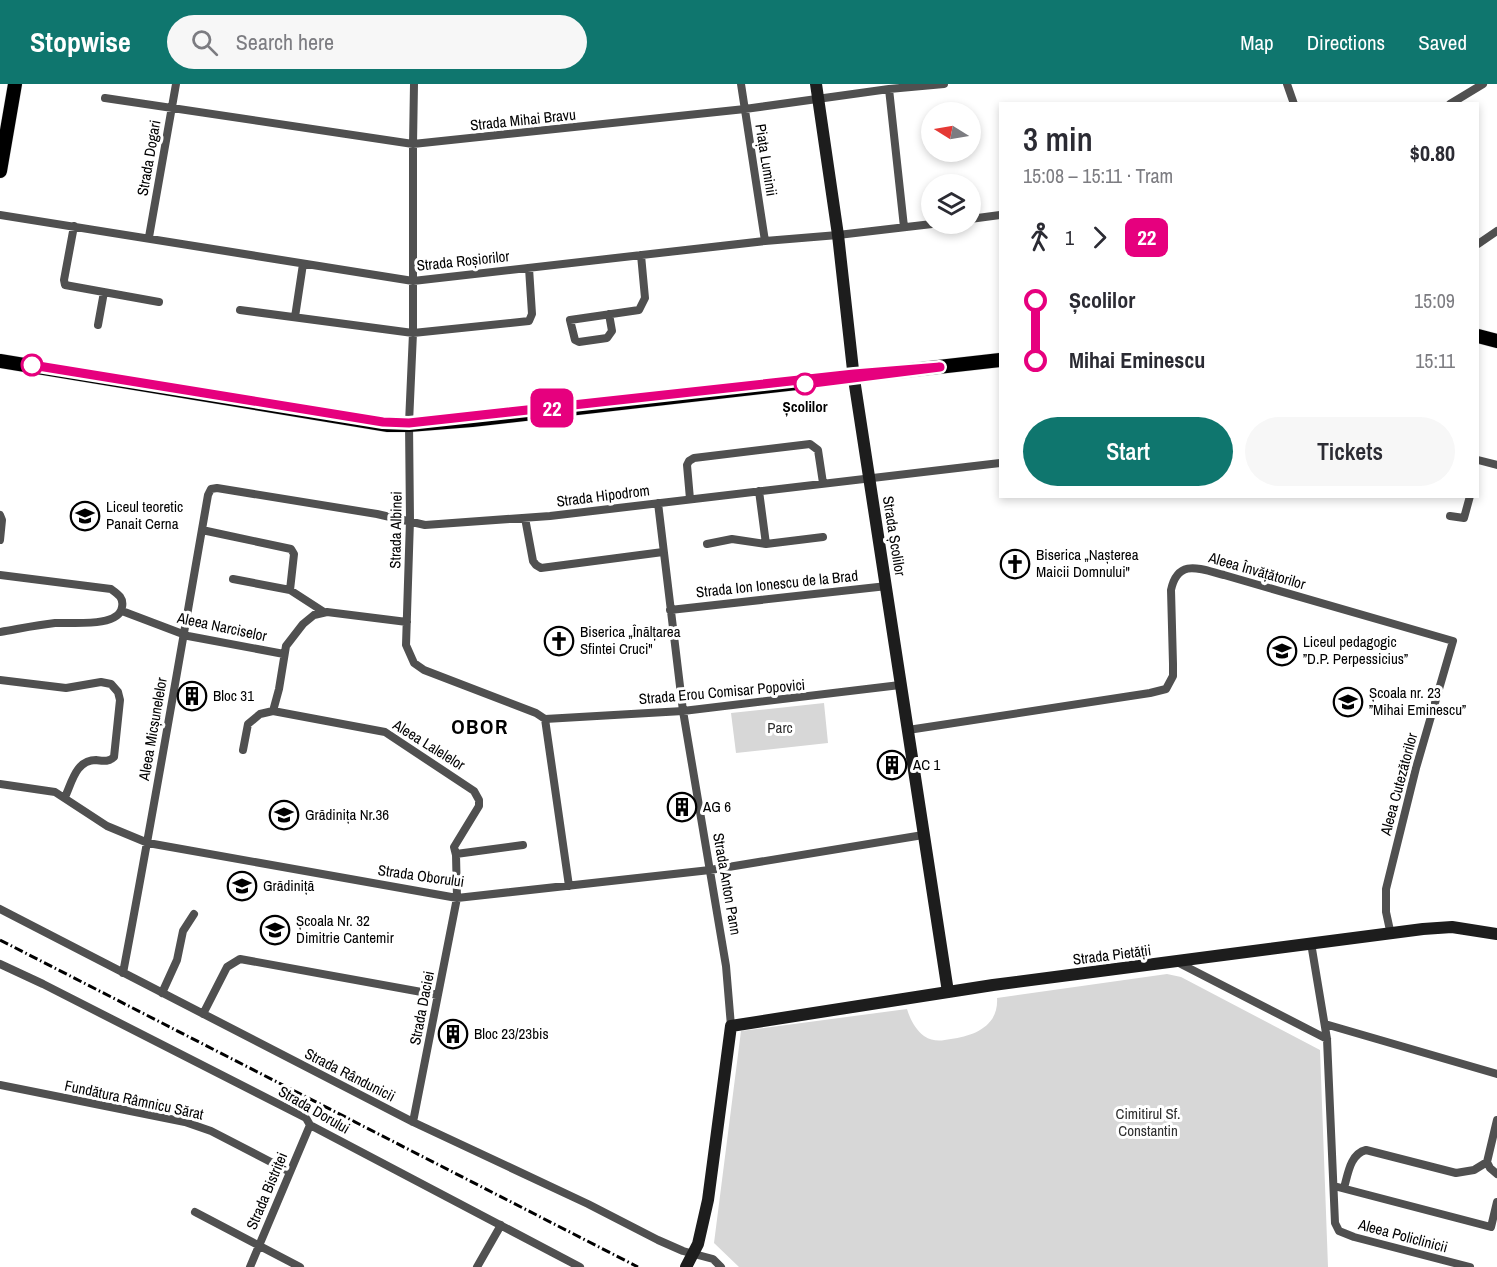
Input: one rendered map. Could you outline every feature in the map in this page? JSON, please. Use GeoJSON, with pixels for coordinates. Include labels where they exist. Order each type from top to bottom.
{"type":"FeatureCollection","features":[{"type":"Feature","properties":{"kind":"main road"},"geometry":{"type":"LineString","coordinates":[[0,171],[15,84]]}},
{"type":"Feature","properties":{"kind":"main road"},"geometry":{"type":"LineString","coordinates":[[1479,336],[1497,341]]}},
{"type":"Feature","properties":{"kind":"main road"},"geometry":{"type":"LineString","coordinates":[[0,361],[388,425],[409,425],[472,420],[999,360]]}},
{"type":"Feature","properties":{"kind":"street","name":"Strada Dogari"},"geometry":{"type":"LineString","coordinates":[[149,237],[176,84]]}},
{"type":"Feature","properties":{"kind":"street","name":"Strada Albinei"},"geometry":{"type":"LineString","coordinates":[[414,84],[414,333],[409,425],[410,520],[406,645],[414,663],[424,670],[536,713],[545,719]]}},
{"type":"Feature","properties":{"kind":"street","name":"Piața Luminii"},"geometry":{"type":"LineString","coordinates":[[741,84],[765,241]]}},
{"type":"Feature","properties":{"kind":"street","name":"Strada Școlilor"},"geometry":{"type":"LineString","coordinates":[[816,84],[838,236],[854,376],[948,992]]}},
{"type":"Feature","properties":{"kind":"street","name":"Strada Mihai Bravu"},"geometry":{"type":"LineString","coordinates":[[105,98],[413,144],[745,109],[889,89],[944,84]]}},
{"type":"Feature","properties":{"kind":"street"},"geometry":{"type":"LineString","coordinates":[[1287,84],[1293,102]]}},
{"type":"Feature","properties":{"kind":"street"},"geometry":{"type":"LineString","coordinates":[[1453,102],[1483,84]]}},
{"type":"Feature","properties":{"kind":"street"},"geometry":{"type":"LineString","coordinates":[[889,89],[904,227]]}},
{"type":"Feature","properties":{"kind":"street","name":"Strada Roșiorilor"},"geometry":{"type":"LineString","coordinates":[[0,215],[413,281],[921,225]]}},
{"type":"Feature","properties":{"kind":"street"},"geometry":{"type":"LineString","coordinates":[[981,218],[999,215]]}},
{"type":"Feature","properties":{"kind":"street"},"geometry":{"type":"LineString","coordinates":[[74,226],[65,285],[159,302]]}},
{"type":"Feature","properties":{"kind":"street"},"geometry":{"type":"LineString","coordinates":[[1479,243],[1497,231]]}},
{"type":"Feature","properties":{"kind":"street"},"geometry":{"type":"LineString","coordinates":[[609,314],[612,331],[607,338],[579,342],[575,340],[570,320],[639,309],[643,304],[645,298],[641,255]]}},
{"type":"Feature","properties":{"kind":"street"},"geometry":{"type":"LineString","coordinates":[[295,317],[303,264]]}},
{"type":"Feature","properties":{"kind":"street"},"geometry":{"type":"LineString","coordinates":[[240,310],[414,333],[529,321],[532,314],[529,268]]}},
{"type":"Feature","properties":{"kind":"street"},"geometry":{"type":"LineString","coordinates":[[98,325],[104,292]]}},
{"type":"Feature","properties":{"kind":"street"},"geometry":{"type":"LineString","coordinates":[[690,499],[687,465],[694,458],[810,444],[818,450],[823,483]]}},
{"type":"Feature","properties":{"kind":"street"},"geometry":{"type":"LineString","coordinates":[[1479,462],[1497,465]]}},
{"type":"Feature","properties":{"kind":"street","name":"Strada Hipodrom"},"geometry":{"type":"LineString","coordinates":[[211,489],[217,488],[410,520],[425,525],[525,518],[999,463]]}},
{"type":"Feature","properties":{"kind":"street","name":"Aleea Micșunelelor"},"geometry":{"type":"LineString","coordinates":[[123,974],[208,495],[211,489]]}},
{"type":"Feature","properties":{"kind":"street"},"geometry":{"type":"LineString","coordinates":[[759,491],[766,544]]}},
{"type":"Feature","properties":{"kind":"street"},"geometry":{"type":"LineString","coordinates":[[1450,516],[1464,518],[1469,498]]}},
{"type":"Feature","properties":{"kind":"street","name":"Strada Anton Pann"},"geometry":{"type":"LineString","coordinates":[[658,503],[683,711],[726,966],[731,1026],[708,1200],[701,1232],[686,1267]]}},
{"type":"Feature","properties":{"kind":"street"},"geometry":{"type":"LineString","coordinates":[[0,515],[2,520],[0,540]]}},
{"type":"Feature","properties":{"kind":"street"},"geometry":{"type":"LineString","coordinates":[[525,518],[533,561],[542,568],[663,552]]}},
{"type":"Feature","properties":{"kind":"street"},"geometry":{"type":"LineString","coordinates":[[202,530],[291,549],[294,554],[290,590]]}},
{"type":"Feature","properties":{"kind":"street"},"geometry":{"type":"LineString","coordinates":[[707,544],[732,539],[766,544],[824,537]]}},
{"type":"Feature","properties":{"kind":"street","name":"Aleea Învățătorilor"},"geometry":{"type":"LineString","coordinates":[[908,730],[1139,695],[1166,688],[1173,676],[1171,590],[1174,579],[1184,569],[1198,568],[1224,575],[1453,642]]}},
{"type":"Feature","properties":{"kind":"street"},"geometry":{"type":"LineString","coordinates":[[0,575],[111,589],[119,595],[123,602],[122,611],[117,617],[106,621],[56,623],[0,632]]}},
{"type":"Feature","properties":{"kind":"street"},"geometry":{"type":"LineString","coordinates":[[233,579],[290,590],[324,612],[407,622]]}},
{"type":"Feature","properties":{"kind":"street","name":"Strada Ion Ionescu de la Brad"},"geometry":{"type":"LineString","coordinates":[[670,610],[887,586]]}},
{"type":"Feature","properties":{"kind":"street","name":"Aleea Narciselor"},"geometry":{"type":"LineString","coordinates":[[122,611],[183,635],[284,654],[286,646],[303,624],[314,615],[324,612]]}},
{"type":"Feature","properties":{"kind":"street","name":"Aleea Cutezătorilor"},"geometry":{"type":"LineString","coordinates":[[1392,935],[1386,912],[1386,889],[1416,768],[1453,642]]}},
{"type":"Feature","properties":{"kind":"street"},"geometry":{"type":"LineString","coordinates":[[243,750],[248,724],[260,714],[273,711],[284,654]]}},
{"type":"Feature","properties":{"kind":"street"},"geometry":{"type":"LineString","coordinates":[[0,680],[66,688],[101,682],[111,684],[118,692],[120,700],[114,757],[108,761],[90,760],[83,763],[77,770],[65,797]]}},
{"type":"Feature","properties":{"kind":"street","name":"Strada Erou Comisar Popovici"},"geometry":{"type":"LineString","coordinates":[[545,719],[683,711],[900,685]]}},
{"type":"Feature","properties":{"kind":"street","name":"Aleea Lalelelor"},"geometry":{"type":"LineString","coordinates":[[273,711],[385,732],[474,791],[479,800],[479,806],[454,847],[457,898]]}},
{"type":"Feature","properties":{"kind":"street"},"geometry":{"type":"LineString","coordinates":[[545,719],[569,886]]}},
{"type":"Feature","properties":{"kind":"street","name":"Strada Oborului"},"geometry":{"type":"LineString","coordinates":[[0,784],[42,789],[65,797],[106,826],[148,843],[457,898],[710,870],[923,835]]}},
{"type":"Feature","properties":{"kind":"street"},"geometry":{"type":"LineString","coordinates":[[456,854],[523,845]]}},
{"type":"Feature","properties":{"kind":"street","name":"Strada Daciei"},"geometry":{"type":"LineString","coordinates":[[413,1122],[457,898]]}},
{"type":"Feature","properties":{"kind":"street","name":"Strada Rândunicii"},"geometry":{"type":"LineString","coordinates":[[0,909],[413,1122],[588,1204],[658,1240],[693,1254],[713,1259],[721,1267]]}},
{"type":"Feature","properties":{"kind":"street"},"geometry":{"type":"LineString","coordinates":[[162,993],[177,960],[183,931],[194,914]]}},
{"type":"Feature","properties":{"kind":"street","name":"Strada Pietății"},"geometry":{"type":"LineString","coordinates":[[731,1026],[948,992],[1443,927],[1497,934]]}},
{"type":"Feature","properties":{"kind":"street","name":"Aleea Policlinicii"},"geometry":{"type":"LineString","coordinates":[[1311,943],[1327,1039],[1335,1223],[1339,1231],[1345,1235],[1470,1267]]}},
{"type":"Feature","properties":{"kind":"street"},"geometry":{"type":"LineString","coordinates":[[203,1014],[227,967],[240,959],[438,995]]}},
{"type":"Feature","properties":{"kind":"street"},"geometry":{"type":"LineString","coordinates":[[1177,962],[1327,1039]]}},
{"type":"Feature","properties":{"kind":"street","name":"Strada Dorului"},"geometry":{"type":"LineString","coordinates":[[0,964],[306,1118],[310,1125],[580,1267]]}},
{"type":"Feature","properties":{"kind":"street"},"geometry":{"type":"LineString","coordinates":[[1325,1024],[1497,1074]]}},
{"type":"Feature","properties":{"kind":"street","name":"Fundătura Râmnicu Sărat"},"geometry":{"type":"LineString","coordinates":[[0,1085],[185,1122],[211,1131],[290,1172]]}},
{"type":"Feature","properties":{"kind":"street"},"geometry":{"type":"LineString","coordinates":[[1497,1120],[1487,1162],[1497,1174]]}},
{"type":"Feature","properties":{"kind":"street","name":"Strada Bistriței"},"geometry":{"type":"LineString","coordinates":[[250,1267],[310,1125]]}},
{"type":"Feature","properties":{"kind":"street"},"geometry":{"type":"LineString","coordinates":[[1344,1188],[1353,1158],[1366,1150],[1456,1173],[1474,1170],[1487,1162]]}},
{"type":"Feature","properties":{"kind":"street","name":"Aleea Policlinicii"},"geometry":{"type":"LineString","coordinates":[[1334,1185],[1494,1228],[1497,1202]]}},
{"type":"Feature","properties":{"kind":"street"},"geometry":{"type":"LineString","coordinates":[[195,1212],[300,1267]]}},
{"type":"Feature","properties":{"kind":"street"},"geometry":{"type":"LineString","coordinates":[[477,1267],[501,1226]]}},
{"type":"Feature","properties":{"kind":"green space","name":"Parc"},"geometry":{"type":"Polygon","coordinates":[[[824,703],[828,743],[736,753],[731,713],[824,703]]]}},
{"type":"Feature","properties":{"kind":"green space","name":"Cimitirul Sf. Constantin"},"geometry":{"type":"Polygon","coordinates":[[[1167,974],[1181,977],[1320,1050],[1328,1267],[739,1267],[714,1243],[741,1031],[907,1009],[913,1024],[927,1038],[944,1040],[960,1038],[976,1032],[989,1022],[997,1008],[997,998],[1167,974]]]}},
{"type":"Feature","properties":{"kind":"tram line"},"geometry":{"type":"LineString","coordinates":[[1479,334],[1497,339]]}},
{"type":"Feature","properties":{"kind":"tram line"},"geometry":{"type":"LineString","coordinates":[[0,364],[383,427],[420,428],[999,360]]}},
{"type":"Feature","properties":{"kind":"tram line","name":"22"},"geometry":{"type":"LineString","coordinates":[[32,365],[383,422],[409,423],[854,374],[940,367],[805,384]]}},
{"type":"Feature","properties":{"kind":"railway"},"geometry":{"type":"LineString","coordinates":[[0,940],[638,1267]]}},
{"type":"Feature","properties":{"kind":"place","name":"Școlilor"},"geometry":{"type":"Point","coordinates":[805,384]}},
{"type":"Feature","properties":{"kind":"place","name":"Liceul teoretic Panait Cerna"},"geometry":{"type":"Point","coordinates":[85,516]}},
{"type":"Feature","properties":{"kind":"place","name":"Biserica „Nașterea Maicii Domnului\""},"geometry":{"type":"Point","coordinates":[1015,564]}},
{"type":"Feature","properties":{"kind":"place","name":"Biserica „Înălțarea Sfintei Cruci\""},"geometry":{"type":"Point","coordinates":[559,641]}},
{"type":"Feature","properties":{"kind":"place","name":"Liceul pedagogic ”D.P. Perpessicius”"},"geometry":{"type":"Point","coordinates":[1282,651]}},
{"type":"Feature","properties":{"kind":"place","name":"Bloc 31"},"geometry":{"type":"Point","coordinates":[192,696]}},
{"type":"Feature","properties":{"kind":"place","name":"Școala nr. 23 ”Mihai Eminescu”"},"geometry":{"type":"Point","coordinates":[1348,702]}},
{"type":"Feature","properties":{"kind":"place","name":"AC 1"},"geometry":{"type":"Point","coordinates":[892,765]}},
{"type":"Feature","properties":{"kind":"place","name":"AG 6"},"geometry":{"type":"Point","coordinates":[682,807]}},
{"type":"Feature","properties":{"kind":"place","name":"Grădinița Nr.36"},"geometry":{"type":"Point","coordinates":[284,815]}},
{"type":"Feature","properties":{"kind":"place","name":"Grădiniță"},"geometry":{"type":"Point","coordinates":[242,886]}},
{"type":"Feature","properties":{"kind":"place","name":"Școala Nr. 32 Dimitrie Cantemir"},"geometry":{"type":"Point","coordinates":[275,930]}},
{"type":"Feature","properties":{"kind":"place","name":"Bloc 23/23bis"},"geometry":{"type":"Point","coordinates":[453,1034]}},
{"type":"Feature","properties":{"kind":"district","name":"OBOR"},"geometry":{"type":"Point","coordinates":[480,727]}}]}
